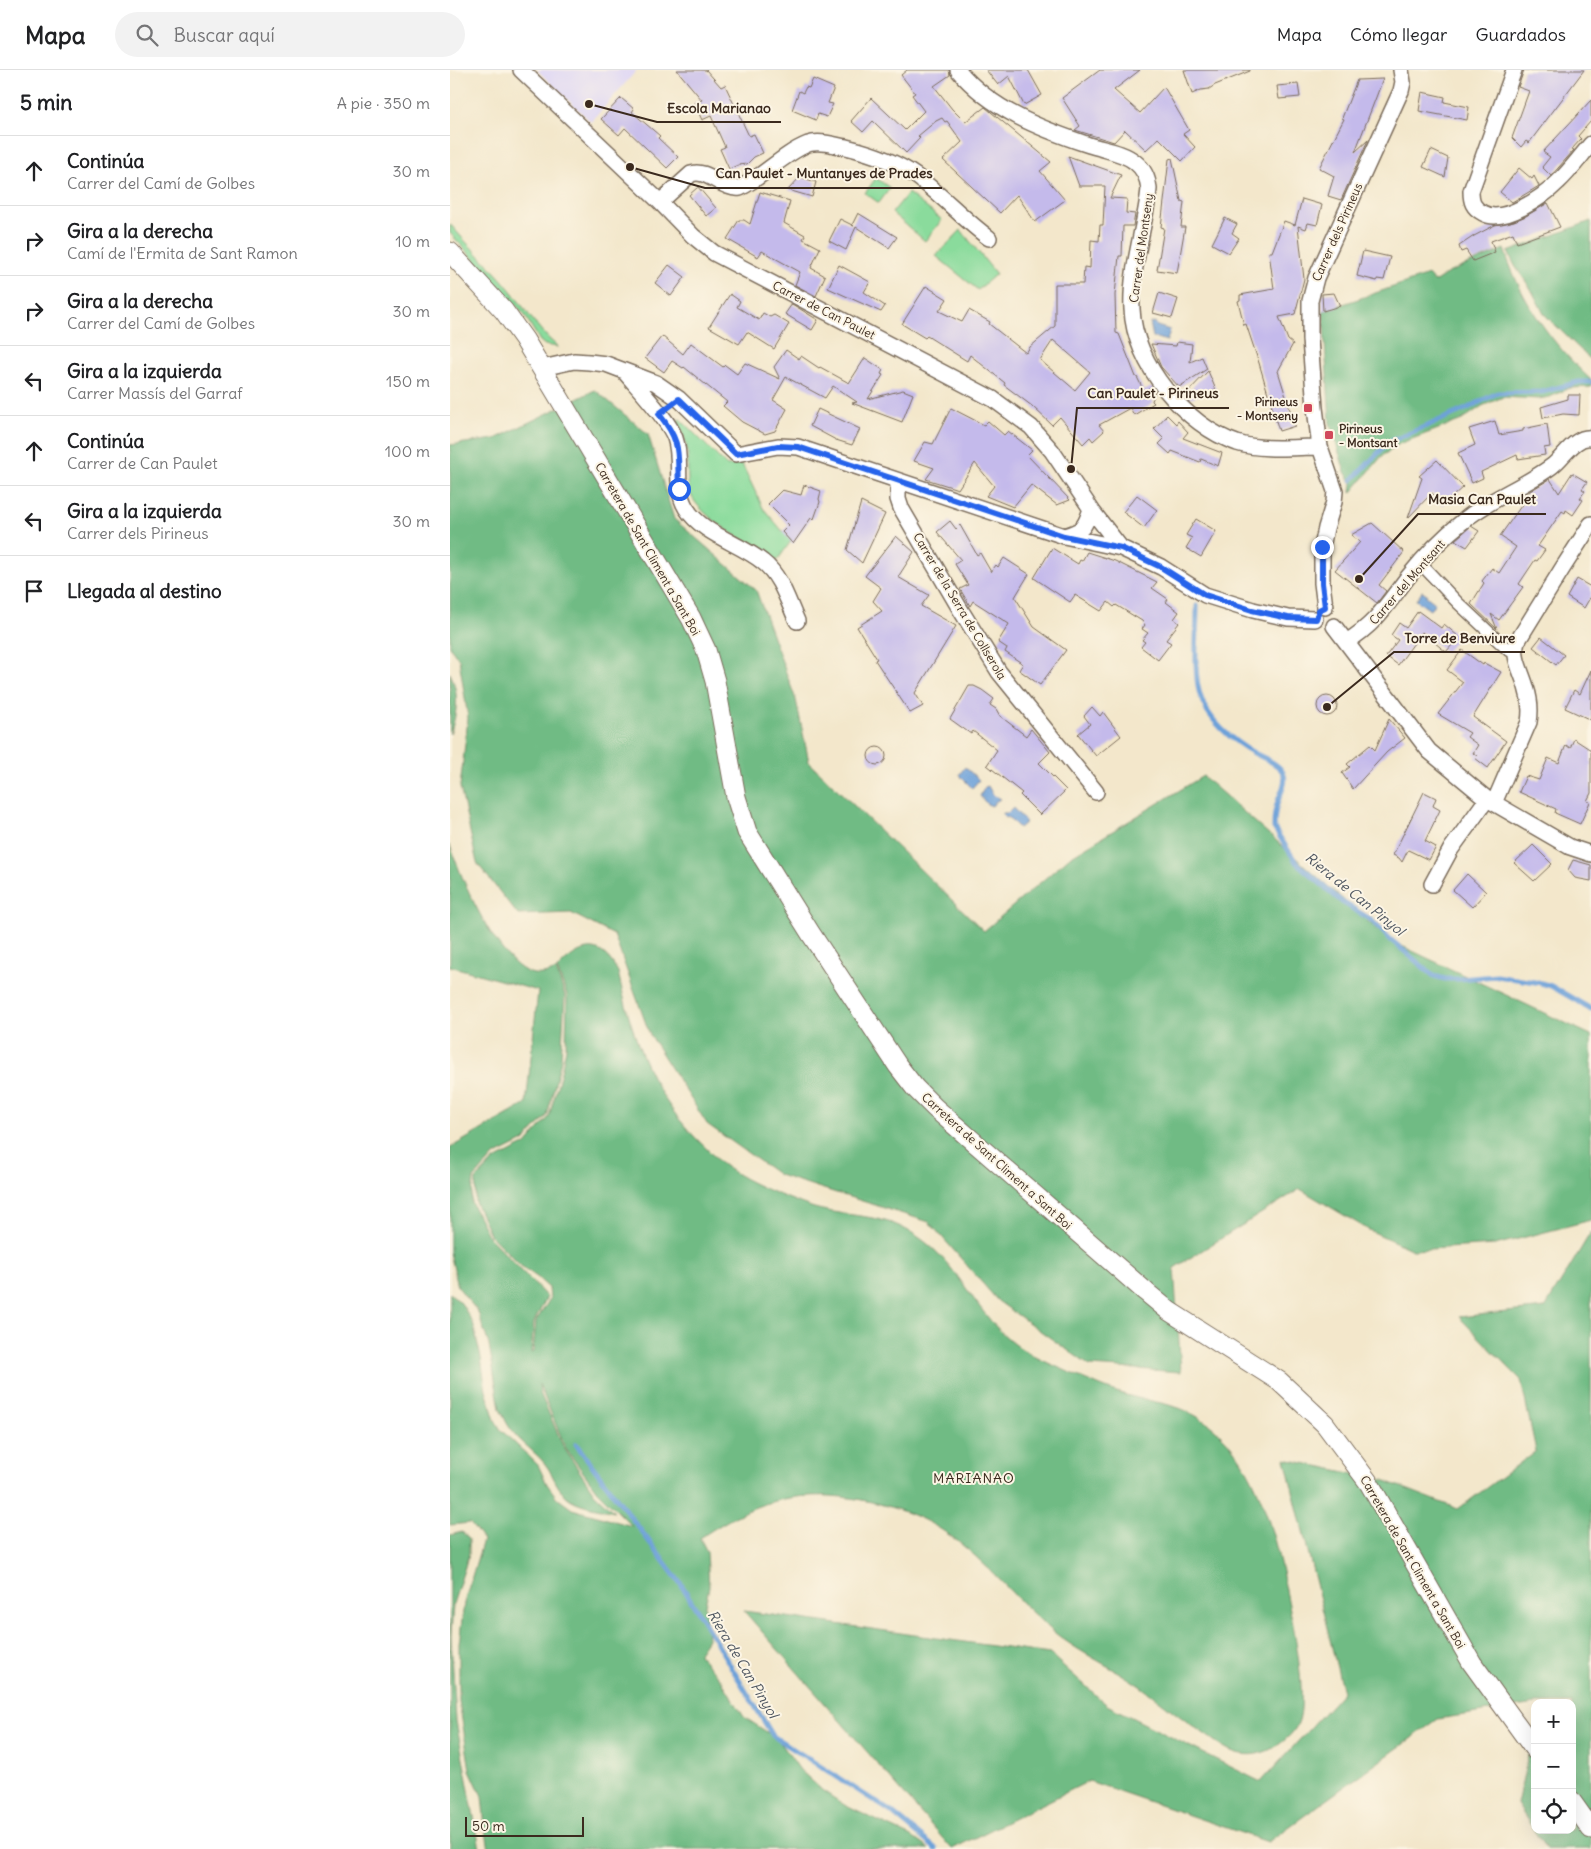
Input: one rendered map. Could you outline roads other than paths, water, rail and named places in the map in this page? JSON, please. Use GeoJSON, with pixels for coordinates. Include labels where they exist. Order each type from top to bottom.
{"type":"FeatureCollection","features":[{"type":"Feature","properties":{"kind":"street","name":"Carrer de Can Paulet"},"geometry":{"type":"LineString","coordinates":[[521,70],[660,202],[693,236],[714,253],[993,398],[1032,427],[1052,451],[1091,509],[1121,548]]}},
{"type":"Feature","properties":{"kind":"street","name":"Carrer del Montseny"},"geometry":{"type":"LineString","coordinates":[[958,70],[980,93],[1014,115],[1057,134],[1122,155],[1134,161],[1148,178],[1149,189],[1132,291],[1132,311],[1136,331],[1151,369],[1161,385],[1173,398],[1218,435],[1239,443],[1265,447],[1320,447]]}},
{"type":"Feature","properties":{"kind":"street","name":"Carrer dels Pirineus"},"geometry":{"type":"LineString","coordinates":[[1320,613],[1322,547],[1334,502],[1334,491],[1320,447],[1315,408],[1310,339],[1312,287],[1401,92],[1403,82],[1401,70]]}},
{"type":"Feature","properties":{"kind":"street"},"geometry":{"type":"LineString","coordinates":[[1514,70],[1471,191],[1471,200],[1474,207],[1483,213],[1494,216],[1509,213],[1531,203],[1558,182],[1591,144]]}},
{"type":"Feature","properties":{"kind":"street"},"geometry":{"type":"LineString","coordinates":[[660,202],[691,174],[696,173],[708,176],[732,188],[740,188],[799,149],[820,142],[866,152],[898,165],[916,176],[990,238]]}},
{"type":"Feature","properties":{"kind":"street","name":"Carretera de Sant Climent a Sant Boi"},"geometry":{"type":"LineString","coordinates":[[450,252],[504,311],[542,368],[691,618],[706,650],[717,691],[736,797],[748,832],[898,1066],[934,1108],[1146,1292],[1169,1311],[1279,1381],[1325,1424],[1369,1483],[1472,1664],[1531,1745]]}},
{"type":"Feature","properties":{"kind":"street"},"geometry":{"type":"LineString","coordinates":[[542,368],[574,361],[606,364],[623,370],[656,383],[679,399],[659,414]]}},
{"type":"Feature","properties":{"kind":"street"},"geometry":{"type":"LineString","coordinates":[[623,370],[659,414],[674,436],[679,452],[679,489],[687,510],[704,527],[764,562],[774,573],[797,621]]}},
{"type":"Feature","properties":{"kind":"street","name":"Carrer de Can Paulet"},"geometry":{"type":"LineString","coordinates":[[679,399],[736,454],[778,446],[790,446],[1064,536],[1121,548],[1161,567],[1205,595],[1270,614],[1297,619],[1320,613]]}},
{"type":"Feature","properties":{"kind":"street","name":"Carrer del Montsant"},"geometry":{"type":"LineString","coordinates":[[1346,642],[1361,634],[1373,623],[1420,563],[1462,521],[1552,465],[1579,440],[1586,437],[1591,438]]}},
{"type":"Feature","properties":{"kind":"street","name":"Carrer de la Serra de Collserola"},"geometry":{"type":"LineString","coordinates":[[898,482],[898,499],[901,508],[999,672],[1096,792]]}},
{"type":"Feature","properties":{"kind":"street"},"geometry":{"type":"LineString","coordinates":[[1064,536],[1076,533],[1083,528],[1091,509]]}},
{"type":"Feature","properties":{"kind":"street"},"geometry":{"type":"LineString","coordinates":[[1432,884],[1451,849],[1490,801],[1529,722],[1531,714],[1526,687],[1516,653],[1518,642],[1591,524]]}},
{"type":"Feature","properties":{"kind":"street"},"geometry":{"type":"LineString","coordinates":[[1420,563],[1458,604],[1507,649],[1516,653]]}},
{"type":"Feature","properties":{"kind":"street","name":"Carrer de Can Paulet"},"geometry":{"type":"LineString","coordinates":[[1320,613],[1317,623],[1321,628],[1329,629],[1334,626],[1346,642]]}},
{"type":"Feature","properties":{"kind":"street"},"geometry":{"type":"LineString","coordinates":[[1346,642],[1429,751],[1490,801],[1570,847],[1591,854]]}},
{"type":"Feature","properties":{"kind":"street"},"geometry":{"type":"LineString","coordinates":[[1576,1807],[1591,1828]]}},
{"type":"Feature","properties":{"kind":"water"},"geometry":{"type":"Polygon","coordinates":[[[1155,322],[1157,326],[1170,330],[1167,341],[1153,337],[1150,323],[1155,322]]]}},
{"type":"Feature","properties":{"kind":"water"},"geometry":{"type":"Polygon","coordinates":[[[1422,591],[1435,603],[1430,610],[1416,600],[1422,591]]]}},
{"type":"Feature","properties":{"kind":"water"},"geometry":{"type":"Polygon","coordinates":[[[965,767],[979,780],[972,788],[959,775],[965,767]]]}},
{"type":"Feature","properties":{"kind":"water"},"geometry":{"type":"Polygon","coordinates":[[[988,786],[993,795],[1000,799],[992,806],[987,804],[980,796],[985,787],[988,786]]]}},
{"type":"Feature","properties":{"kind":"water"},"geometry":{"type":"Polygon","coordinates":[[[1013,808],[1026,822],[1019,828],[1008,817],[1006,818],[1003,815],[1003,813],[1008,813],[1013,808]]]}},
{"type":"Feature","properties":{"kind":"waterway"},"geometry":{"type":"LineString","coordinates":[[1352,480],[1389,442],[1466,409],[1497,393],[1542,392],[1579,382],[1591,382]]}},
{"type":"Feature","properties":{"kind":"waterway","name":"Riera de Can Pinyol"},"geometry":{"type":"LineString","coordinates":[[1197,606],[1197,675],[1203,704],[1214,721],[1229,736],[1276,765],[1282,771],[1285,782],[1276,807],[1274,828],[1296,862],[1342,902],[1370,919],[1391,940],[1434,976],[1445,979],[1497,976],[1541,983],[1551,986],[1591,1009]]}},
{"type":"Feature","properties":{"kind":"waterway","name":"Riera de Can Pinyol"},"geometry":{"type":"LineString","coordinates":[[576,1444],[681,1584],[773,1736],[890,1811],[936,1849]]}},
{"type":"Feature","properties":{"kind":"place","name":"Escola Marianao"},"geometry":{"type":"Point","coordinates":[589,104]}},
{"type":"Feature","properties":{"kind":"place","name":"Can Paulet - Muntanyes de Prades"},"geometry":{"type":"Point","coordinates":[630,167]}},
{"type":"Feature","properties":{"kind":"place","name":"Pirineus - Montseny"},"geometry":{"type":"Point","coordinates":[1308,408]}},
{"type":"Feature","properties":{"kind":"place","name":"Pirineus - Montsant"},"geometry":{"type":"Point","coordinates":[1329,435]}},
{"type":"Feature","properties":{"kind":"place","name":"Can Paulet - Pirineus"},"geometry":{"type":"Point","coordinates":[1071,469]}},
{"type":"Feature","properties":{"kind":"place","name":"Masia Can Paulet"},"geometry":{"type":"Point","coordinates":[1359,579]}},
{"type":"Feature","properties":{"kind":"place","name":"Torre de Benviure"},"geometry":{"type":"Point","coordinates":[1327,707]}},
{"type":"Feature","properties":{"kind":"district","name":"MARIANAO"},"geometry":{"type":"Point","coordinates":[974,1478]}}]}
